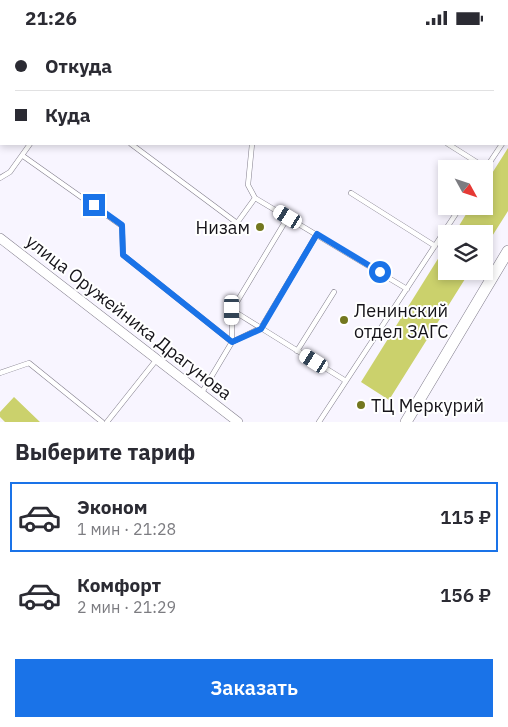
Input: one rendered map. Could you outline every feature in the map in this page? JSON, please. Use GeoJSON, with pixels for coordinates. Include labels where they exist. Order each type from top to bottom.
{"type":"FeatureCollection","features":[{"type":"Feature","properties":{"kind":"main road"},"geometry":{"type":"LineString","coordinates":[[406,422],[508,251]]}},
{"type":"Feature","properties":{"kind":"street","name":"улица Оружейника Драгунова"},"geometry":{"type":"LineString","coordinates":[[0,238],[238,422]]}},
{"type":"Feature","properties":{"kind":"lane"},"geometry":{"type":"LineString","coordinates":[[0,178],[10,172],[29,145]]}},
{"type":"Feature","properties":{"kind":"lane"},"geometry":{"type":"LineString","coordinates":[[132,145],[237,223],[255,197]]}},
{"type":"Feature","properties":{"kind":"lane"},"geometry":{"type":"LineString","coordinates":[[252,145],[248,185],[255,197],[407,289]]}},
{"type":"Feature","properties":{"kind":"lane"},"geometry":{"type":"LineString","coordinates":[[449,145],[471,160]]}},
{"type":"Feature","properties":{"kind":"lane"},"geometry":{"type":"LineString","coordinates":[[492,160],[501,145]]}},
{"type":"Feature","properties":{"kind":"lane"},"geometry":{"type":"LineString","coordinates":[[23,155],[122,225],[123,255],[232,342]]}},
{"type":"Feature","properties":{"kind":"lane"},"geometry":{"type":"LineString","coordinates":[[351,193],[435,246]]}},
{"type":"Feature","properties":{"kind":"lane"},"geometry":{"type":"LineString","coordinates":[[319,422],[455,215]]}},
{"type":"Feature","properties":{"kind":"lane"},"geometry":{"type":"LineString","coordinates":[[201,394],[232,342],[232,310],[288,217]]}},
{"type":"Feature","properties":{"kind":"lane"},"geometry":{"type":"LineString","coordinates":[[232,342],[261,329],[317,234]]}},
{"type":"Feature","properties":{"kind":"lane"},"geometry":{"type":"LineString","coordinates":[[297,351],[334,292]]}},
{"type":"Feature","properties":{"kind":"lane"},"geometry":{"type":"LineString","coordinates":[[232,310],[346,381]]}},
{"type":"Feature","properties":{"kind":"lane"},"geometry":{"type":"LineString","coordinates":[[107,422],[157,359]]}},
{"type":"Feature","properties":{"kind":"lane"},"geometry":{"type":"LineString","coordinates":[[0,373],[28,363],[102,422]]}},
{"type":"Feature","properties":{"kind":"green space"},"geometry":{"type":"Polygon","coordinates":[[[508,148],[508,211],[493,235],[493,225],[459,225],[466,215],[493,215],[493,172],[508,148]]]}},
{"type":"Feature","properties":{"kind":"green space"},"geometry":{"type":"Polygon","coordinates":[[[438,259],[438,280],[464,280],[389,400],[361,382],[438,259]]]}},
{"type":"Feature","properties":{"kind":"green space"},"geometry":{"type":"Polygon","coordinates":[[[14,397],[40,422],[5,422],[0,417],[0,412],[14,397]]]}},
{"type":"Feature","properties":{"kind":"place","name":"Низам"},"geometry":{"type":"Point","coordinates":[260,227]}},
{"type":"Feature","properties":{"kind":"place","name":"Ленинский отдел ЗАГС"},"geometry":{"type":"Point","coordinates":[344,320]}},
{"type":"Feature","properties":{"kind":"place","name":"ТЦ Меркурий"},"geometry":{"type":"Point","coordinates":[361,405]}},
{"type":"Feature","properties":{"kind":"route"},"geometry":{"type":"LineString","coordinates":[[94,205],[122,225],[123,255],[232,342],[261,329],[317,234],[380,272]]}}]}
